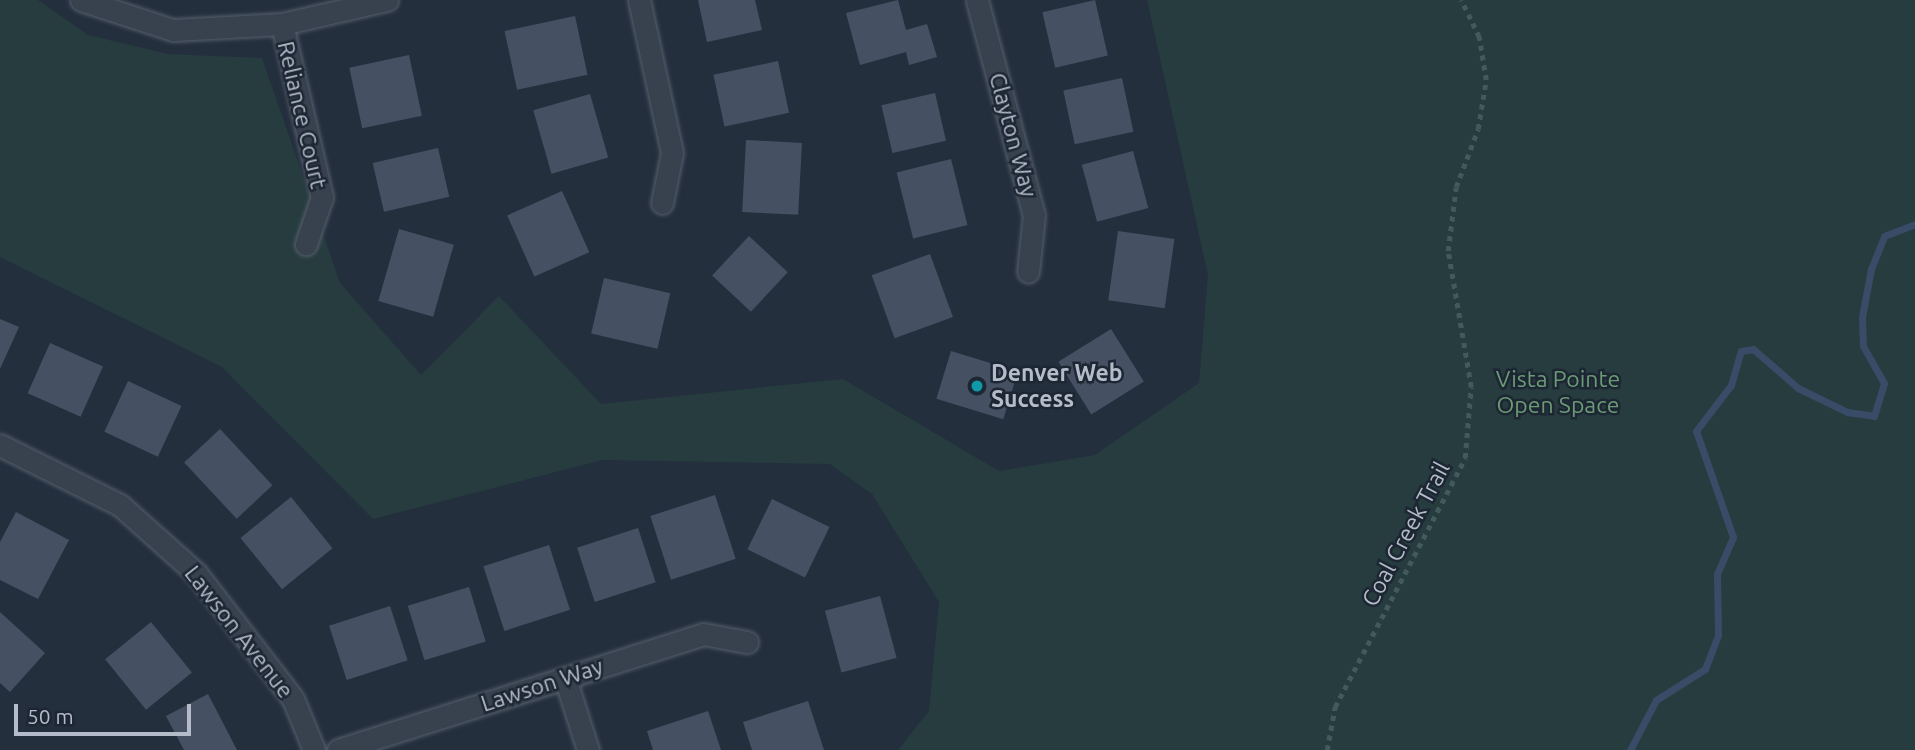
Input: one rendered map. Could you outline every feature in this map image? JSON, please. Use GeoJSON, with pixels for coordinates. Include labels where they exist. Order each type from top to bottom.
{"type":"FeatureCollection","features":[{"type":"Feature","properties":{"kind":"street"},"geometry":{"type":"LineString","coordinates":[[81,0],[173,30],[282,24],[387,0]]}},
{"type":"Feature","properties":{"kind":"street"},"geometry":{"type":"LineString","coordinates":[[639,0],[672,153],[662,204]]}},
{"type":"Feature","properties":{"kind":"street","name":"Clayton Way"},"geometry":{"type":"LineString","coordinates":[[977,0],[1034,215],[1028,272]]}},
{"type":"Feature","properties":{"kind":"street","name":"Reliance Court"},"geometry":{"type":"LineString","coordinates":[[282,24],[322,197],[306,244]]}},
{"type":"Feature","properties":{"kind":"street","name":"Lawson Avenue"},"geometry":{"type":"LineString","coordinates":[[0,445],[120,505],[196,573],[293,699],[314,750]]}},
{"type":"Feature","properties":{"kind":"street","name":"Lawson Way"},"geometry":{"type":"LineString","coordinates":[[338,750],[703,634],[747,642]]}},
{"type":"Feature","properties":{"kind":"street"},"geometry":{"type":"LineString","coordinates":[[565,678],[588,750]]}},
{"type":"Feature","properties":{"kind":"path","name":"Coal Creek Trail"},"geometry":{"type":"LineString","coordinates":[[1327,750],[1335,707],[1465,458],[1471,387],[1448,251],[1456,187],[1478,129],[1486,80],[1479,37],[1461,0]]}},
{"type":"Feature","properties":{"kind":"green space","name":"Vista Pointe Open Space"},"geometry":{"type":"Polygon","coordinates":[[[0,0],[38,0],[88,35],[168,54],[262,58],[340,283],[421,375],[499,296],[601,404],[843,379],[999,471],[1095,455],[1199,383],[1208,275],[1147,0],[1915,0],[1915,750],[898,750],[929,711],[939,602],[872,494],[830,464],[602,460],[373,519],[222,367],[0,257],[0,0]]]}},
{"type":"Feature","properties":{"kind":"building"},"geometry":{"type":"Polygon","coordinates":[[[698,0],[755,0],[762,30],[707,42],[698,0]]]}},
{"type":"Feature","properties":{"kind":"building"},"geometry":{"type":"Polygon","coordinates":[[[898,0],[906,30],[927,24],[937,57],[909,65],[906,52],[860,65],[846,13],[898,0]]]}},
{"type":"Feature","properties":{"kind":"building"},"geometry":{"type":"Polygon","coordinates":[[[1095,0],[1108,56],[1055,68],[1042,12],[1095,0]]]}},
{"type":"Feature","properties":{"kind":"building"},"geometry":{"type":"Polygon","coordinates":[[[575,16],[587,75],[517,90],[505,31],[575,16]]]}},
{"type":"Feature","properties":{"kind":"building"},"geometry":{"type":"Polygon","coordinates":[[[409,55],[422,116],[362,128],[349,68],[409,55]]]}},
{"type":"Feature","properties":{"kind":"building"},"geometry":{"type":"Polygon","coordinates":[[[778,61],[789,113],[724,127],[713,75],[778,61]]]}},
{"type":"Feature","properties":{"kind":"building"},"geometry":{"type":"Polygon","coordinates":[[[1122,78],[1133,132],[1075,144],[1063,90],[1122,78]]]}},
{"type":"Feature","properties":{"kind":"building"},"geometry":{"type":"Polygon","coordinates":[[[935,93],[946,141],[892,153],[881,105],[935,93]]]}},
{"type":"Feature","properties":{"kind":"building"},"geometry":{"type":"Polygon","coordinates":[[[590,94],[608,157],[551,174],[533,110],[590,94]]]}},
{"type":"Feature","properties":{"kind":"building"},"geometry":{"type":"Polygon","coordinates":[[[746,140],[802,143],[798,215],[742,212],[746,140]]]}},
{"type":"Feature","properties":{"kind":"building"},"geometry":{"type":"Polygon","coordinates":[[[438,148],[449,197],[384,212],[373,163],[438,148]]]}},
{"type":"Feature","properties":{"kind":"building"},"geometry":{"type":"Polygon","coordinates":[[[1133,151],[1148,208],[1097,222],[1082,165],[1133,151]]]}},
{"type":"Feature","properties":{"kind":"building"},"geometry":{"type":"Polygon","coordinates":[[[951,159],[967,225],[913,239],[897,173],[951,159]]]}},
{"type":"Feature","properties":{"kind":"building"},"geometry":{"type":"Polygon","coordinates":[[[562,191],[589,252],[534,277],[507,215],[562,191]]]}},
{"type":"Feature","properties":{"kind":"building"},"geometry":{"type":"Polygon","coordinates":[[[399,229],[454,245],[433,317],[378,301],[399,229]]]}},
{"type":"Feature","properties":{"kind":"building"},"geometry":{"type":"Polygon","coordinates":[[[1118,231],[1174,239],[1165,308],[1108,300],[1118,231]]]}},
{"type":"Feature","properties":{"kind":"building"},"geometry":{"type":"Polygon","coordinates":[[[749,236],[788,272],[751,312],[712,275],[749,236]]]}},
{"type":"Feature","properties":{"kind":"building"},"geometry":{"type":"Polygon","coordinates":[[[930,254],[953,317],[895,338],[872,275],[930,254]]]}},
{"type":"Feature","properties":{"kind":"building"},"geometry":{"type":"Polygon","coordinates":[[[604,278],[670,293],[657,349],[591,334],[604,278]]]}},
{"type":"Feature","properties":{"kind":"building"},"geometry":{"type":"Polygon","coordinates":[[[0,319],[19,327],[0,369],[0,319]]]}},
{"type":"Feature","properties":{"kind":"building"},"geometry":{"type":"Polygon","coordinates":[[[1111,329],[1144,382],[1091,414],[1058,362],[1111,329]]]}},
{"type":"Feature","properties":{"kind":"building"},"geometry":{"type":"Polygon","coordinates":[[[50,343],[103,367],[81,417],[28,393],[50,343]]]}},
{"type":"Feature","properties":{"kind":"building","name":"Denver Web Success"},"geometry":{"type":"Polygon","coordinates":[[[951,351],[1018,371],[1003,419],[936,399],[951,351]]]}},
{"type":"Feature","properties":{"kind":"building"},"geometry":{"type":"Polygon","coordinates":[[[128,381],[181,406],[158,457],[104,432],[128,381]]]}},
{"type":"Feature","properties":{"kind":"building"},"geometry":{"type":"Polygon","coordinates":[[[220,429],[273,485],[237,519],[184,462],[220,429]]]}},
{"type":"Feature","properties":{"kind":"building"},"geometry":{"type":"Polygon","coordinates":[[[715,495],[736,559],[671,580],[650,516],[715,495]]]}},
{"type":"Feature","properties":{"kind":"building"},"geometry":{"type":"Polygon","coordinates":[[[291,497],[333,548],[282,589],[240,538],[291,497]]]}},
{"type":"Feature","properties":{"kind":"building"},"geometry":{"type":"Polygon","coordinates":[[[772,499],[830,527],[805,577],[747,549],[772,499]]]}},
{"type":"Feature","properties":{"kind":"building"},"geometry":{"type":"Polygon","coordinates":[[[16,512],[69,540],[38,599],[0,580],[0,542],[16,512]]]}},
{"type":"Feature","properties":{"kind":"building"},"geometry":{"type":"Polygon","coordinates":[[[638,528],[656,582],[595,602],[577,548],[638,528]]]}},
{"type":"Feature","properties":{"kind":"building"},"geometry":{"type":"Polygon","coordinates":[[[549,545],[570,610],[504,631],[483,566],[549,545]]]}},
{"type":"Feature","properties":{"kind":"building"},"geometry":{"type":"Polygon","coordinates":[[[469,587],[486,642],[424,660],[408,606],[469,587]]]}},
{"type":"Feature","properties":{"kind":"building"},"geometry":{"type":"Polygon","coordinates":[[[880,596],[897,658],[842,673],[825,611],[880,596]]]}},
{"type":"Feature","properties":{"kind":"building"},"geometry":{"type":"Polygon","coordinates":[[[390,606],[408,660],[347,680],[329,626],[390,606]]]}},
{"type":"Feature","properties":{"kind":"building"},"geometry":{"type":"Polygon","coordinates":[[[0,612],[45,653],[10,692],[0,683],[0,612]]]}},
{"type":"Feature","properties":{"kind":"building"},"geometry":{"type":"Polygon","coordinates":[[[151,622],[192,673],[146,710],[105,659],[151,622]]]}},
{"type":"Feature","properties":{"kind":"building"},"geometry":{"type":"Polygon","coordinates":[[[208,694],[237,750],[184,750],[166,716],[208,694]]]}},
{"type":"Feature","properties":{"kind":"building"},"geometry":{"type":"Polygon","coordinates":[[[808,701],[824,750],[752,750],[743,722],[808,701]]]}},
{"type":"Feature","properties":{"kind":"building"},"geometry":{"type":"Polygon","coordinates":[[[708,711],[721,750],[653,750],[647,731],[708,711]]]}},
{"type":"Feature","properties":{"kind":"waterway"},"geometry":{"type":"LineString","coordinates":[[1630,750],[1656,700],[1705,669],[1718,635],[1717,574],[1733,537],[1696,431],[1731,385],[1741,351],[1753,349],[1798,388],[1847,412],[1874,416],[1884,383],[1863,346],[1862,317],[1871,269],[1884,236],[1915,224]]}},
{"type":"Feature","properties":{"kind":"place","name":"Denver Web Success"},"geometry":{"type":"Point","coordinates":[977,386]}}]}
